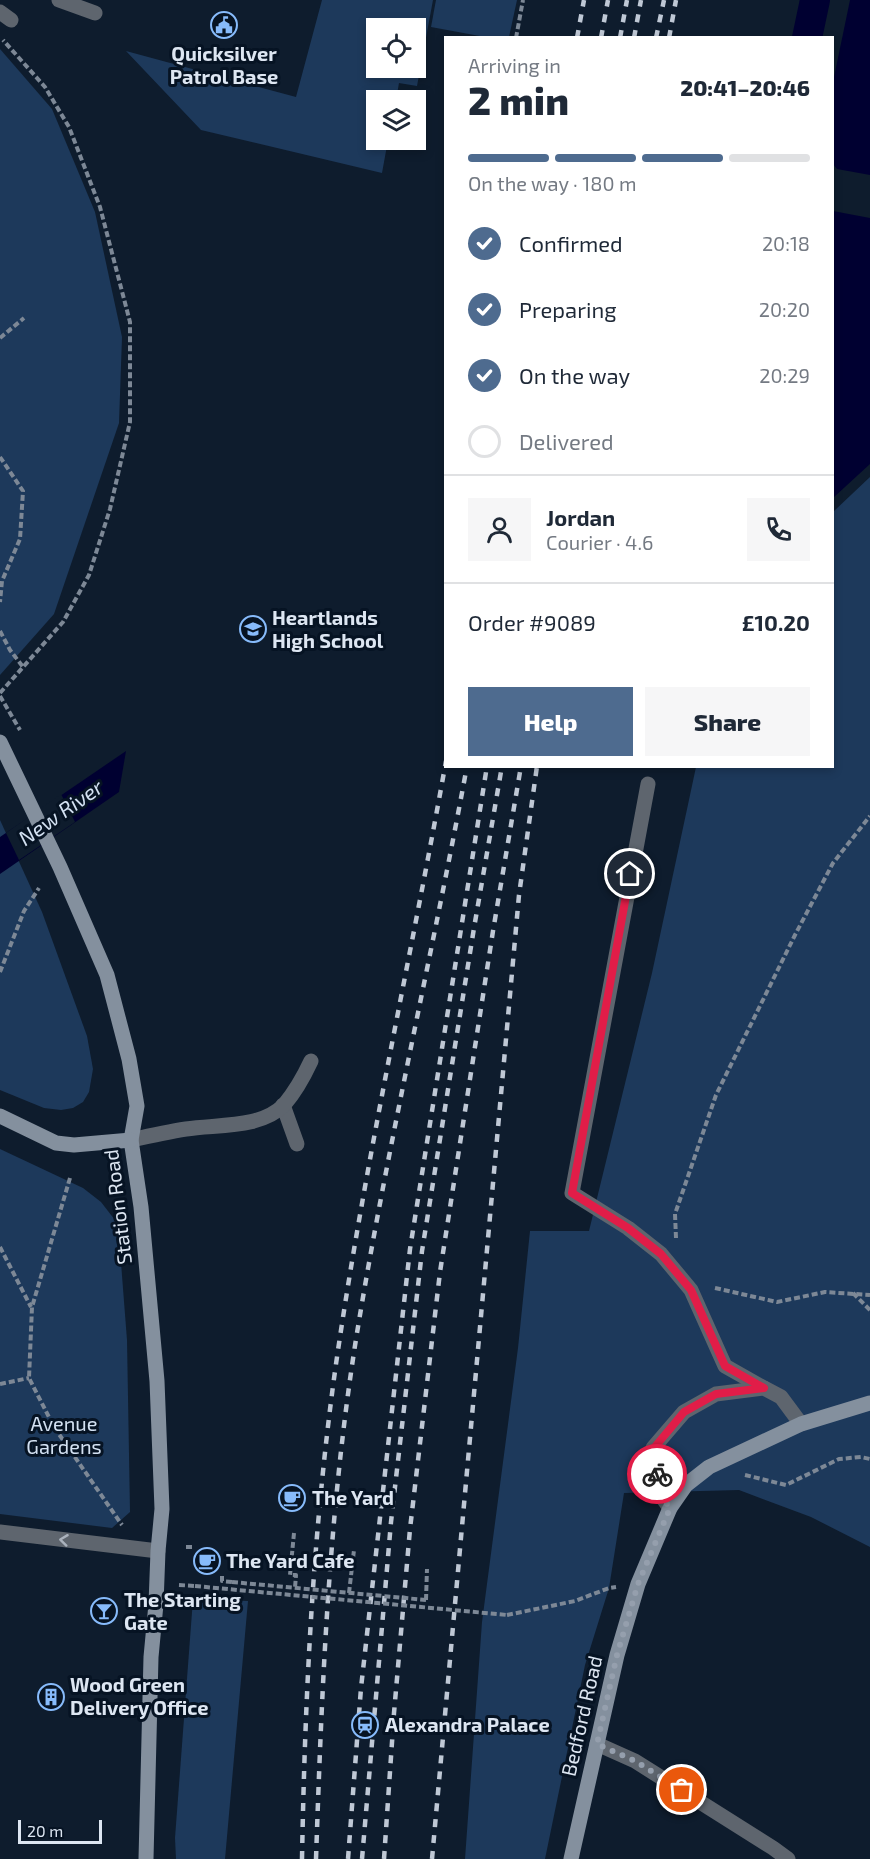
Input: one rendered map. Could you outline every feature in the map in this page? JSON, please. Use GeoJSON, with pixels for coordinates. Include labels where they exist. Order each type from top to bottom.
{"type":"FeatureCollection","features":[{"type":"Feature","properties":{"kind":"street"},"geometry":{"type":"LineString","coordinates":[[58,0],[95,13]]}},
{"type":"Feature","properties":{"kind":"street","name":"Station Road"},"geometry":{"type":"LineString","coordinates":[[0,742],[107,975],[129,1059],[137,1106],[131,1140],[141,1207],[157,1381],[162,1509],[151,1657],[146,1859]]}},
{"type":"Feature","properties":{"kind":"street"},"geometry":{"type":"LineString","coordinates":[[648,784],[572,1193],[628,1228],[661,1254],[691,1290],[725,1366],[781,1397],[801,1424]]}},
{"type":"Feature","properties":{"kind":"street"},"geometry":{"type":"LineString","coordinates":[[0,1116],[56,1143],[74,1145],[131,1140],[186,1129],[251,1121],[265,1117],[283,1105],[302,1079],[311,1061]]}},
{"type":"Feature","properties":{"kind":"street"},"geometry":{"type":"LineString","coordinates":[[283,1105],[297,1144]]}},
{"type":"Feature","properties":{"kind":"street"},"geometry":{"type":"LineString","coordinates":[[670,1508],[659,1493],[654,1448],[684,1412],[716,1394],[764,1388]]}},
{"type":"Feature","properties":{"kind":"street","name":"Bedford Road"},"geometry":{"type":"LineString","coordinates":[[571,1859],[617,1655],[638,1584],[670,1508],[686,1485],[709,1467],[801,1424],[870,1404]]}},
{"type":"Feature","properties":{"kind":"street"},"geometry":{"type":"LineString","coordinates":[[0,1532],[158,1551]]}},
{"type":"Feature","properties":{"kind":"street"},"geometry":{"type":"LineString","coordinates":[[597,1744],[635,1761],[788,1859]]}},
{"type":"Feature","properties":{"kind":"path"},"geometry":{"type":"LineString","coordinates":[[516,36],[524,0]]}},
{"type":"Feature","properties":{"kind":"path"},"geometry":{"type":"LineString","coordinates":[[0,38],[14,50],[45,87],[69,127],[100,207],[130,322],[130,422],[110,509],[89,575],[63,622],[0,694],[16,722]]}},
{"type":"Feature","properties":{"kind":"path"},"geometry":{"type":"LineString","coordinates":[[0,338],[24,318]]}},
{"type":"Feature","properties":{"kind":"path"},"geometry":{"type":"LineString","coordinates":[[0,457],[23,491],[20,539],[2,581],[0,602]]}},
{"type":"Feature","properties":{"kind":"path"},"geometry":{"type":"LineString","coordinates":[[0,631],[10,650],[23,667]]}},
{"type":"Feature","properties":{"kind":"path"},"geometry":{"type":"LineString","coordinates":[[676,1242],[675,1214],[716,1095],[795,934],[833,863],[870,816]]}},
{"type":"Feature","properties":{"kind":"path"},"geometry":{"type":"LineString","coordinates":[[0,972],[24,911],[41,891]]}},
{"type":"Feature","properties":{"kind":"path"},"geometry":{"type":"LineString","coordinates":[[70,1178],[32,1307],[29,1378],[54,1426],[121,1524]]}},
{"type":"Feature","properties":{"kind":"path"},"geometry":{"type":"LineString","coordinates":[[0,1247],[32,1307]]}},
{"type":"Feature","properties":{"kind":"path"},"geometry":{"type":"LineString","coordinates":[[714,1288],[777,1302],[825,1292],[870,1294]]}},
{"type":"Feature","properties":{"kind":"path"},"geometry":{"type":"LineString","coordinates":[[853,1293],[870,1310]]}},
{"type":"Feature","properties":{"kind":"path"},"geometry":{"type":"LineString","coordinates":[[0,1384],[29,1378]]}},
{"type":"Feature","properties":{"kind":"path"},"geometry":{"type":"LineString","coordinates":[[709,1467],[786,1485],[839,1459],[861,1457],[870,1459]]}},
{"type":"Feature","properties":{"kind":"path"},"geometry":{"type":"LineString","coordinates":[[294,1533],[290,1575],[296,1575],[295,1588]]}},
{"type":"Feature","properties":{"kind":"path"},"geometry":{"type":"LineString","coordinates":[[186,1547],[194,1547]]}},
{"type":"Feature","properties":{"kind":"path"},"geometry":{"type":"LineString","coordinates":[[349,1593],[354,1550]]}},
{"type":"Feature","properties":{"kind":"path"},"geometry":{"type":"LineString","coordinates":[[222,1576],[222,1581],[426,1600],[427,1569]]}},
{"type":"Feature","properties":{"kind":"path"},"geometry":{"type":"LineString","coordinates":[[178,1585],[507,1615],[575,1601],[614,1588]]}},
{"type":"Feature","properties":{"kind":"green space"},"geometry":{"type":"Polygon","coordinates":[[[322,0],[433,0],[426,38],[426,18],[366,18],[366,78],[418,78],[417,86],[399,83],[398,90],[366,90],[366,150],[386,150],[382,173],[201,130],[126,51],[296,97],[322,0]]]}},
{"type":"Feature","properties":{"kind":"green space"},"geometry":{"type":"Polygon","coordinates":[[[436,0],[517,0],[509,36],[480,36],[431,27],[436,0]]]}},
{"type":"Feature","properties":{"kind":"green space"},"geometry":{"type":"Polygon","coordinates":[[[0,49],[52,109],[95,212],[122,337],[119,423],[54,614],[0,675],[0,49]]]}},
{"type":"Feature","properties":{"kind":"green space"},"geometry":{"type":"Polygon","coordinates":[[[870,477],[870,1547],[811,1517],[739,1490],[624,1493],[609,1588],[585,1665],[545,1859],[465,1859],[482,1622],[518,1348],[530,1231],[589,1231],[652,973],[696,768],[834,768],[834,511],[870,477]]]}},
{"type":"Feature","properties":{"kind":"green space"},"geometry":{"type":"Polygon","coordinates":[[[0,820],[42,912],[87,1036],[93,1069],[89,1092],[83,1102],[73,1108],[61,1110],[44,1108],[0,1090],[0,820]]]}},
{"type":"Feature","properties":{"kind":"green space","name":"Avenue Gardens"},"geometry":{"type":"Polygon","coordinates":[[[0,1149],[83,1188],[101,1202],[118,1224],[127,1340],[130,1512],[112,1528],[0,1514],[0,1149]]]}},
{"type":"Feature","properties":{"kind":"green space"},"geometry":{"type":"Polygon","coordinates":[[[193,1599],[248,1601],[225,1859],[176,1859],[175,1838],[193,1599]]]}},
{"type":"Feature","properties":{"kind":"water"},"geometry":{"type":"Polygon","coordinates":[[[850,0],[870,0],[870,175],[837,169],[834,165],[834,77],[850,0]]]}},
{"type":"Feature","properties":{"kind":"water"},"geometry":{"type":"Polygon","coordinates":[[[834,211],[870,218],[870,464],[834,497],[834,211]]]}},
{"type":"Feature","properties":{"kind":"water"},"geometry":{"type":"Polygon","coordinates":[[[126,751],[119,792],[0,874],[0,837],[126,751]]]}},
{"type":"Feature","properties":{"kind":"pier"},"geometry":{"type":"Polygon","coordinates":[[[61,794],[75,822],[19,860],[6,833],[61,794]]]}},
{"type":"Feature","properties":{"kind":"waterway","name":"New River"},"geometry":{"type":"LineString","coordinates":[[807,36],[815,0]]}},
{"type":"Feature","properties":{"kind":"railway"},"geometry":{"type":"LineString","coordinates":[[577,36],[584,0]]}},
{"type":"Feature","properties":{"kind":"railway"},"geometry":{"type":"LineString","coordinates":[[601,36],[608,0]]}},
{"type":"Feature","properties":{"kind":"railway"},"geometry":{"type":"LineString","coordinates":[[620,36],[627,0]]}},
{"type":"Feature","properties":{"kind":"railway"},"geometry":{"type":"LineString","coordinates":[[634,36],[641,0]]}},
{"type":"Feature","properties":{"kind":"railway"},"geometry":{"type":"LineString","coordinates":[[656,36],[664,0]]}},
{"type":"Feature","properties":{"kind":"railway"},"geometry":{"type":"LineString","coordinates":[[669,36],[676,0]]}},
{"type":"Feature","properties":{"kind":"railway"},"geometry":{"type":"LineString","coordinates":[[302,1859],[305,1735],[316,1549],[336,1364],[360,1213],[445,768]]}},
{"type":"Feature","properties":{"kind":"railway"},"geometry":{"type":"LineString","coordinates":[[316,1859],[328,1595],[347,1398],[382,1191],[467,768]]}},
{"type":"Feature","properties":{"kind":"railway"},"geometry":{"type":"LineString","coordinates":[[348,1859],[361,1688],[410,1249],[487,768]]}},
{"type":"Feature","properties":{"kind":"railway"},"geometry":{"type":"LineString","coordinates":[[362,1859],[391,1522],[422,1251],[502,768]]}},
{"type":"Feature","properties":{"kind":"railway"},"geometry":{"type":"LineString","coordinates":[[384,1859],[410,1529],[440,1272],[521,768]]}},
{"type":"Feature","properties":{"kind":"railway"},"geometry":{"type":"LineString","coordinates":[[432,1859],[519,895],[537,768]]}},
{"type":"Feature","properties":{"kind":"way so far"},"geometry":{"type":"LineString","coordinates":[[657,1474],[659,1493],[670,1508],[638,1584],[617,1655],[597,1744],[635,1761],[682,1790]]}},
{"type":"Feature","properties":{"kind":"place","name":"Quicksilver Patrol Base"},"geometry":{"type":"Point","coordinates":[224,25]}},
{"type":"Feature","properties":{"kind":"place","name":"Heartlands High School"},"geometry":{"type":"Point","coordinates":[253,629]}},
{"type":"Feature","properties":{"kind":"place","name":"The Yard"},"geometry":{"type":"Point","coordinates":[292,1498]}},
{"type":"Feature","properties":{"kind":"place","name":"The Yard Cafe"},"geometry":{"type":"Point","coordinates":[207,1561]}},
{"type":"Feature","properties":{"kind":"place","name":"The Starting Gate"},"geometry":{"type":"Point","coordinates":[104,1611]}},
{"type":"Feature","properties":{"kind":"place","name":"Wood Green Delivery Office"},"geometry":{"type":"Point","coordinates":[51,1697]}},
{"type":"Feature","properties":{"kind":"place","name":"Alexandra Palace"},"geometry":{"type":"Point","coordinates":[365,1725]}},
{"type":"Feature","properties":{"kind":"route"},"geometry":{"type":"LineString","coordinates":[[630,874],[572,1193],[628,1228],[661,1254],[691,1290],[725,1366],[764,1388],[716,1394],[684,1412],[654,1448],[657,1474]]}}]}
